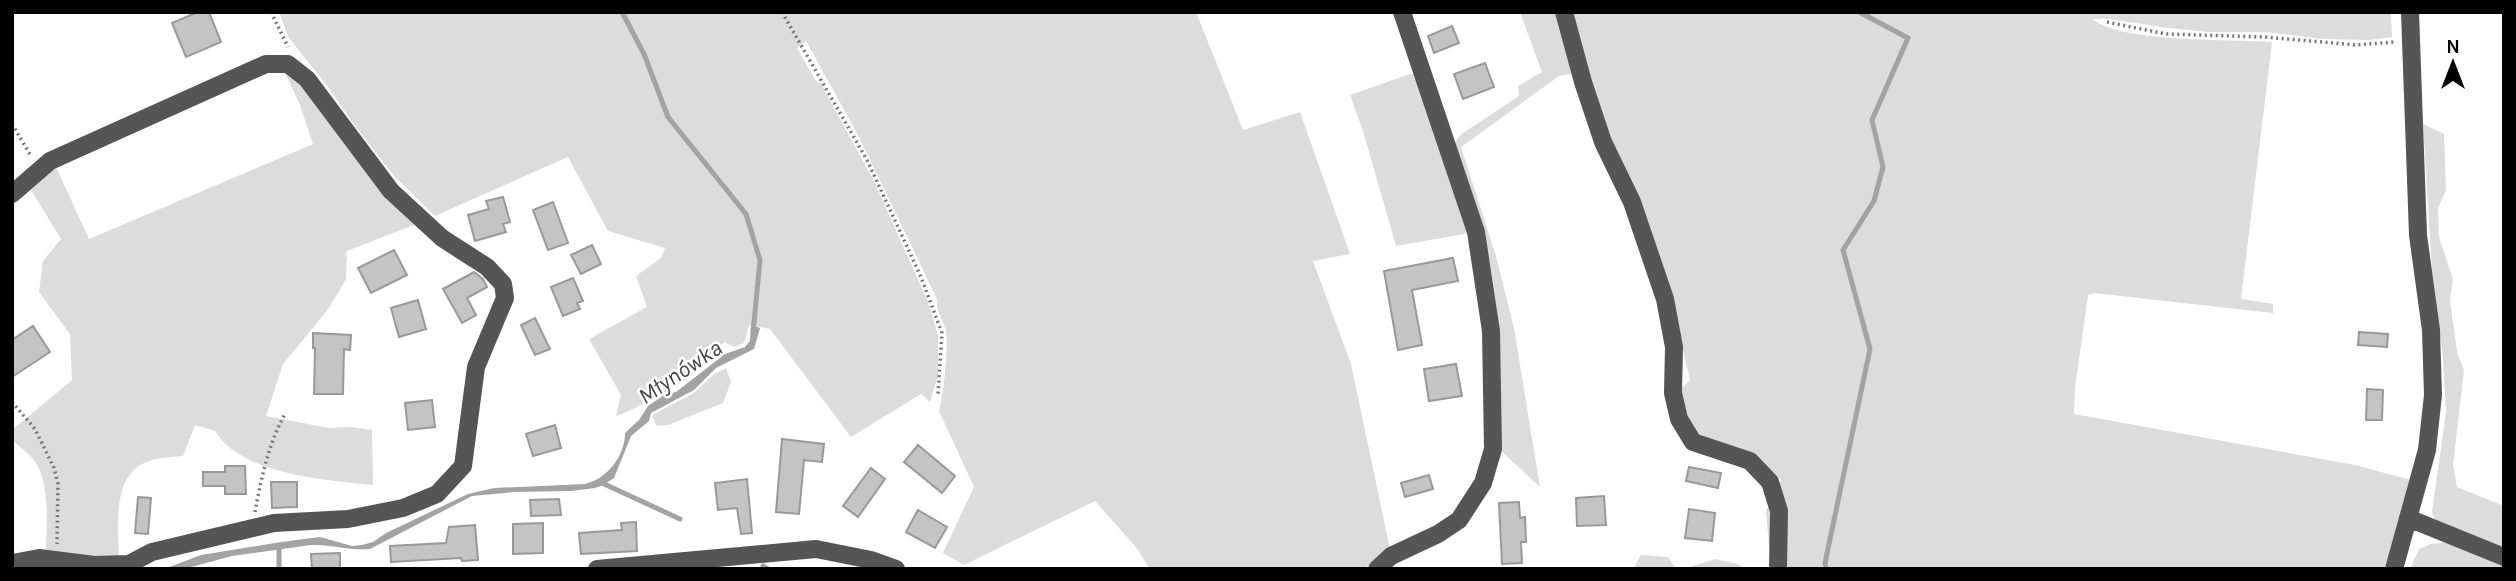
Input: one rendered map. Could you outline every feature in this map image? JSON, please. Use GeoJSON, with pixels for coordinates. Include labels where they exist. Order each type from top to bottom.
{"type":"FeatureCollection","features":[{"type":"Feature","properties":{"kind":"street"},"geometry":{"type":"LineString","coordinates":[[1377,569],[1391,556],[1438,534],[1459,520],[1483,483],[1493,449],[1491,331],[1476,232],[1402,12]]}},
{"type":"Feature","properties":{"kind":"street"},"geometry":{"type":"LineString","coordinates":[[1564,12],[1603,142],[1632,202],[1665,299],[1674,347],[1673,393],[1679,419],[1693,442],[1750,461],[1770,482],[1779,511],[1778,569]]}},
{"type":"Feature","properties":{"kind":"street"},"geometry":{"type":"LineString","coordinates":[[2394,569],[2427,450],[2433,395],[2431,330],[2418,235],[2410,12]]}},
{"type":"Feature","properties":{"kind":"street"},"geometry":{"type":"LineString","coordinates":[[12,194],[50,161],[266,64],[288,64],[307,79],[391,191],[442,238],[487,267],[503,284],[505,298],[475,367],[463,466],[437,494],[403,508],[348,519],[274,523],[152,552],[130,566],[94,565],[39,558],[12,563]]}},
{"type":"Feature","properties":{"kind":"street"},"geometry":{"type":"LineString","coordinates":[[2408,518],[2504,557]]}},
{"type":"Feature","properties":{"kind":"street"},"geometry":{"type":"LineString","coordinates":[[597,569],[816,549],[871,560],[896,569]]}},
{"type":"Feature","properties":{"kind":"path"},"geometry":{"type":"LineString","coordinates":[[782,12],[867,160],[931,300],[942,332],[938,395]]}},
{"type":"Feature","properties":{"kind":"path"},"geometry":{"type":"LineString","coordinates":[[2107,22],[2166,34],[2264,37],[2356,45],[2410,41]]}},
{"type":"Feature","properties":{"kind":"path"},"geometry":{"type":"LineString","coordinates":[[12,124],[40,170]]}},
{"type":"Feature","properties":{"kind":"path"},"geometry":{"type":"LineString","coordinates":[[12,402],[35,429],[54,468],[58,484],[57,560]]}},
{"type":"Feature","properties":{"kind":"path"},"geometry":{"type":"LineString","coordinates":[[253,528],[261,482],[278,426],[285,414]]}},
{"type":"Feature","properties":{"kind":"shaded area"},"geometry":{"type":"Polygon","coordinates":[[[279,12],[1196,12],[1243,130],[1300,112],[1350,254],[1313,261],[1351,364],[1390,549],[1363,569],[1150,569],[1136,547],[1095,501],[964,565],[943,553],[974,487],[939,411],[946,360],[945,328],[937,308],[937,299],[858,135],[806,41],[797,48],[816,81],[821,84],[875,183],[928,302],[938,335],[938,376],[930,402],[921,394],[851,437],[770,329],[749,325],[744,343],[734,347],[724,342],[704,365],[676,386],[616,416],[621,395],[589,339],[647,307],[636,276],[661,258],[665,248],[608,231],[568,157],[435,216],[394,176],[355,126],[289,38],[279,12]]]}},
{"type":"Feature","properties":{"kind":"shaded area"},"geometry":{"type":"Polygon","coordinates":[[[1520,12],[1560,12],[1578,81],[1571,74],[1559,76],[1461,147],[1496,256],[1514,328],[1540,487],[1501,451],[1500,352],[1496,301],[1481,226],[1453,146],[1460,135],[1519,96],[1518,86],[1542,72],[1520,12]]]}},
{"type":"Feature","properties":{"kind":"shaded area"},"geometry":{"type":"Polygon","coordinates":[[[1569,12],[2391,12],[2392,37],[2370,40],[2323,39],[2265,32],[2209,32],[2093,19],[2107,27],[2151,36],[2272,42],[2241,299],[2273,304],[2273,313],[2094,293],[2088,295],[2074,414],[2355,465],[2411,480],[2387,569],[1771,569],[1766,511],[1781,480],[1759,460],[1698,437],[1687,426],[1681,389],[1690,380],[1670,294],[1598,112],[1569,12]]]}},
{"type":"Feature","properties":{"kind":"shaded area"},"geometry":{"type":"Polygon","coordinates":[[[281,64],[288,64],[424,221],[347,251],[343,259],[347,253],[346,279],[329,308],[283,364],[266,416],[329,428],[372,430],[373,485],[286,473],[264,466],[228,446],[215,431],[195,425],[183,456],[161,458],[140,465],[124,484],[118,524],[119,563],[130,569],[12,569],[45,559],[47,521],[43,479],[39,468],[31,456],[12,440],[12,430],[72,380],[70,334],[39,292],[43,261],[61,239],[28,185],[56,167],[89,239],[313,144],[300,105],[281,64]]]}},
{"type":"Feature","properties":{"kind":"shaded area"},"geometry":{"type":"Polygon","coordinates":[[[1417,73],[1470,233],[1396,246],[1350,95],[1417,73]]]}},
{"type":"Feature","properties":{"kind":"shaded area"},"geometry":{"type":"Polygon","coordinates":[[[2423,124],[2444,134],[2446,190],[2438,208],[2439,237],[2453,279],[2450,300],[2457,352],[2464,370],[2453,465],[2457,487],[2504,506],[2504,550],[2440,523],[2432,512],[2446,412],[2443,359],[2432,270],[2423,124]]]}},
{"type":"Feature","properties":{"kind":"shaded area"},"geometry":{"type":"Polygon","coordinates":[[[751,325],[760,328],[754,349],[716,368],[694,390],[651,413],[649,421],[631,436],[614,478],[603,485],[571,491],[472,496],[370,549],[311,545],[232,556],[184,569],[164,569],[201,555],[320,537],[352,546],[362,545],[468,494],[494,488],[585,484],[593,481],[613,465],[622,450],[625,433],[639,420],[648,406],[664,395],[676,392],[725,354],[745,347],[750,341],[751,325]]]}},
{"type":"Feature","properties":{"kind":"shaded area"},"geometry":{"type":"Polygon","coordinates":[[[726,368],[731,382],[723,403],[668,425],[657,426],[652,417],[654,414],[694,393],[713,375],[726,368]]]}},
{"type":"Feature","properties":{"kind":"shaded area"},"geometry":{"type":"Polygon","coordinates":[[[2446,542],[2504,563],[2504,569],[2410,569],[2419,549],[2446,542]]]}},
{"type":"Feature","properties":{"kind":"shaded area"},"geometry":{"type":"Polygon","coordinates":[[[1641,555],[1668,557],[1676,569],[1633,569],[1641,555]]]}},
{"type":"Feature","properties":{"kind":"shaded area"},"geometry":{"type":"Polygon","coordinates":[[[1715,559],[1738,564],[1744,569],[1684,569],[1715,559]]]}},
{"type":"Feature","properties":{"kind":"building"},"geometry":{"type":"Polygon","coordinates":[[[198,12],[209,12],[221,42],[186,57],[172,23],[198,12]]]}},
{"type":"Feature","properties":{"kind":"building"},"geometry":{"type":"Polygon","coordinates":[[[1452,26],[1459,43],[1434,53],[1428,36],[1452,26]]]}},
{"type":"Feature","properties":{"kind":"building"},"geometry":{"type":"Polygon","coordinates":[[[1485,63],[1494,87],[1463,99],[1454,74],[1485,63]]]}},
{"type":"Feature","properties":{"kind":"building"},"geometry":{"type":"Polygon","coordinates":[[[503,197],[510,222],[503,224],[506,232],[475,241],[468,215],[489,209],[486,201],[503,197]]]}},
{"type":"Feature","properties":{"kind":"building"},"geometry":{"type":"Polygon","coordinates":[[[553,202],[568,243],[548,250],[533,210],[553,202]]]}},
{"type":"Feature","properties":{"kind":"building"},"geometry":{"type":"Polygon","coordinates":[[[592,245],[601,264],[581,274],[571,255],[592,245]]]}},
{"type":"Feature","properties":{"kind":"building"},"geometry":{"type":"Polygon","coordinates":[[[394,250],[407,275],[371,293],[358,268],[394,250]]]}},
{"type":"Feature","properties":{"kind":"building"},"geometry":{"type":"Polygon","coordinates":[[[1453,258],[1458,281],[1412,290],[1422,345],[1398,350],[1384,271],[1453,258]]]}},
{"type":"Feature","properties":{"kind":"building"},"geometry":{"type":"Polygon","coordinates":[[[474,272],[483,279],[487,287],[467,298],[476,315],[462,323],[443,289],[474,272]]]}},
{"type":"Feature","properties":{"kind":"building"},"geometry":{"type":"Polygon","coordinates":[[[573,278],[583,301],[577,303],[580,309],[563,316],[551,287],[573,278]]]}},
{"type":"Feature","properties":{"kind":"building"},"geometry":{"type":"Polygon","coordinates":[[[418,300],[426,329],[399,337],[391,308],[418,300]]]}},
{"type":"Feature","properties":{"kind":"building"},"geometry":{"type":"Polygon","coordinates":[[[535,318],[550,349],[535,355],[521,325],[535,318]]]}},
{"type":"Feature","properties":{"kind":"building"},"geometry":{"type":"Polygon","coordinates":[[[33,326],[50,352],[12,377],[12,340],[33,326]]]}},
{"type":"Feature","properties":{"kind":"building"},"geometry":{"type":"Polygon","coordinates":[[[2359,332],[2388,334],[2387,347],[2358,345],[2359,332]]]}},
{"type":"Feature","properties":{"kind":"building"},"geometry":{"type":"Polygon","coordinates":[[[313,333],[351,335],[350,350],[344,349],[343,394],[314,394],[313,333]]]}},
{"type":"Feature","properties":{"kind":"building"},"geometry":{"type":"Polygon","coordinates":[[[1456,364],[1462,396],[1429,401],[1424,369],[1456,364]]]}},
{"type":"Feature","properties":{"kind":"building"},"geometry":{"type":"Polygon","coordinates":[[[2367,389],[2383,390],[2382,420],[2366,420],[2367,389]]]}},
{"type":"Feature","properties":{"kind":"building"},"geometry":{"type":"Polygon","coordinates":[[[432,400],[435,427],[408,430],[405,403],[432,400]]]}},
{"type":"Feature","properties":{"kind":"building"},"geometry":{"type":"Polygon","coordinates":[[[555,425],[561,448],[533,456],[526,434],[555,425]]]}},
{"type":"Feature","properties":{"kind":"building"},"geometry":{"type":"Polygon","coordinates":[[[782,439],[824,444],[822,462],[804,460],[799,514],[776,512],[782,439]]]}},
{"type":"Feature","properties":{"kind":"building"},"geometry":{"type":"Polygon","coordinates":[[[918,445],[955,476],[942,493],[904,462],[918,445]]]}},
{"type":"Feature","properties":{"kind":"building"},"geometry":{"type":"Polygon","coordinates":[[[225,466],[245,466],[246,494],[225,494],[225,486],[203,486],[203,472],[225,472],[225,466]]]}},
{"type":"Feature","properties":{"kind":"building"},"geometry":{"type":"Polygon","coordinates":[[[1689,467],[1721,473],[1718,488],[1686,481],[1689,467]]]}},
{"type":"Feature","properties":{"kind":"building"},"geometry":{"type":"Polygon","coordinates":[[[871,468],[885,479],[858,517],[843,506],[871,468]]]}},
{"type":"Feature","properties":{"kind":"building"},"geometry":{"type":"Polygon","coordinates":[[[1429,475],[1433,489],[1405,497],[1401,483],[1429,475]]]}},
{"type":"Feature","properties":{"kind":"building"},"geometry":{"type":"Polygon","coordinates":[[[747,479],[752,533],[741,534],[737,508],[718,510],[715,483],[747,479]]]}},
{"type":"Feature","properties":{"kind":"building"},"geometry":{"type":"Polygon","coordinates":[[[271,482],[297,482],[297,507],[272,508],[271,482]]]}},
{"type":"Feature","properties":{"kind":"building"},"geometry":{"type":"Polygon","coordinates":[[[1604,496],[1606,525],[1577,526],[1576,498],[1604,496]]]}},
{"type":"Feature","properties":{"kind":"building"},"geometry":{"type":"Polygon","coordinates":[[[138,497],[151,498],[148,534],[135,533],[138,497]]]}},
{"type":"Feature","properties":{"kind":"building"},"geometry":{"type":"Polygon","coordinates":[[[559,499],[561,515],[531,516],[530,500],[559,499]]]}},
{"type":"Feature","properties":{"kind":"building"},"geometry":{"type":"Polygon","coordinates":[[[1519,502],[1520,518],[1525,517],[1526,542],[1521,542],[1522,563],[1502,564],[1499,503],[1519,502]]]}},
{"type":"Feature","properties":{"kind":"building"},"geometry":{"type":"Polygon","coordinates":[[[1689,509],[1715,513],[1712,541],[1685,538],[1689,509]]]}},
{"type":"Feature","properties":{"kind":"building"},"geometry":{"type":"Polygon","coordinates":[[[918,510],[947,527],[935,548],[906,532],[918,510]]]}},
{"type":"Feature","properties":{"kind":"building"},"geometry":{"type":"Polygon","coordinates":[[[636,522],[637,551],[581,554],[579,533],[622,530],[621,523],[636,522]]]}},
{"type":"Feature","properties":{"kind":"building"},"geometry":{"type":"Polygon","coordinates":[[[543,523],[543,553],[513,554],[513,524],[543,523]]]}},
{"type":"Feature","properties":{"kind":"building"},"geometry":{"type":"Polygon","coordinates":[[[475,525],[478,560],[462,561],[461,558],[391,562],[390,546],[446,543],[449,527],[475,525]]]}},
{"type":"Feature","properties":{"kind":"building"},"geometry":{"type":"Polygon","coordinates":[[[340,553],[340,568],[312,569],[311,554],[340,553]]]}},
{"type":"Feature","properties":{"kind":"waterway","name":"Młynówka"},"geometry":{"type":"LineString","coordinates":[[622,12],[644,54],[668,117],[746,214],[760,260],[753,333]]}},
{"type":"Feature","properties":{"kind":"waterway"},"geometry":{"type":"LineString","coordinates":[[1826,569],[1825,563],[1870,349],[1843,250],[1874,201],[1883,167],[1872,120],[1908,38],[1859,12]]}},
{"type":"Feature","properties":{"kind":"waterway"},"geometry":{"type":"LineString","coordinates":[[602,483],[680,519]]}},
{"type":"Feature","properties":{"kind":"waterway"},"geometry":{"type":"LineString","coordinates":[[279,547],[279,569]]}},
{"type":"Feature","properties":{"kind":"waterway"},"geometry":{"type":"LineString","coordinates":[[763,566],[768,569]]}}]}
